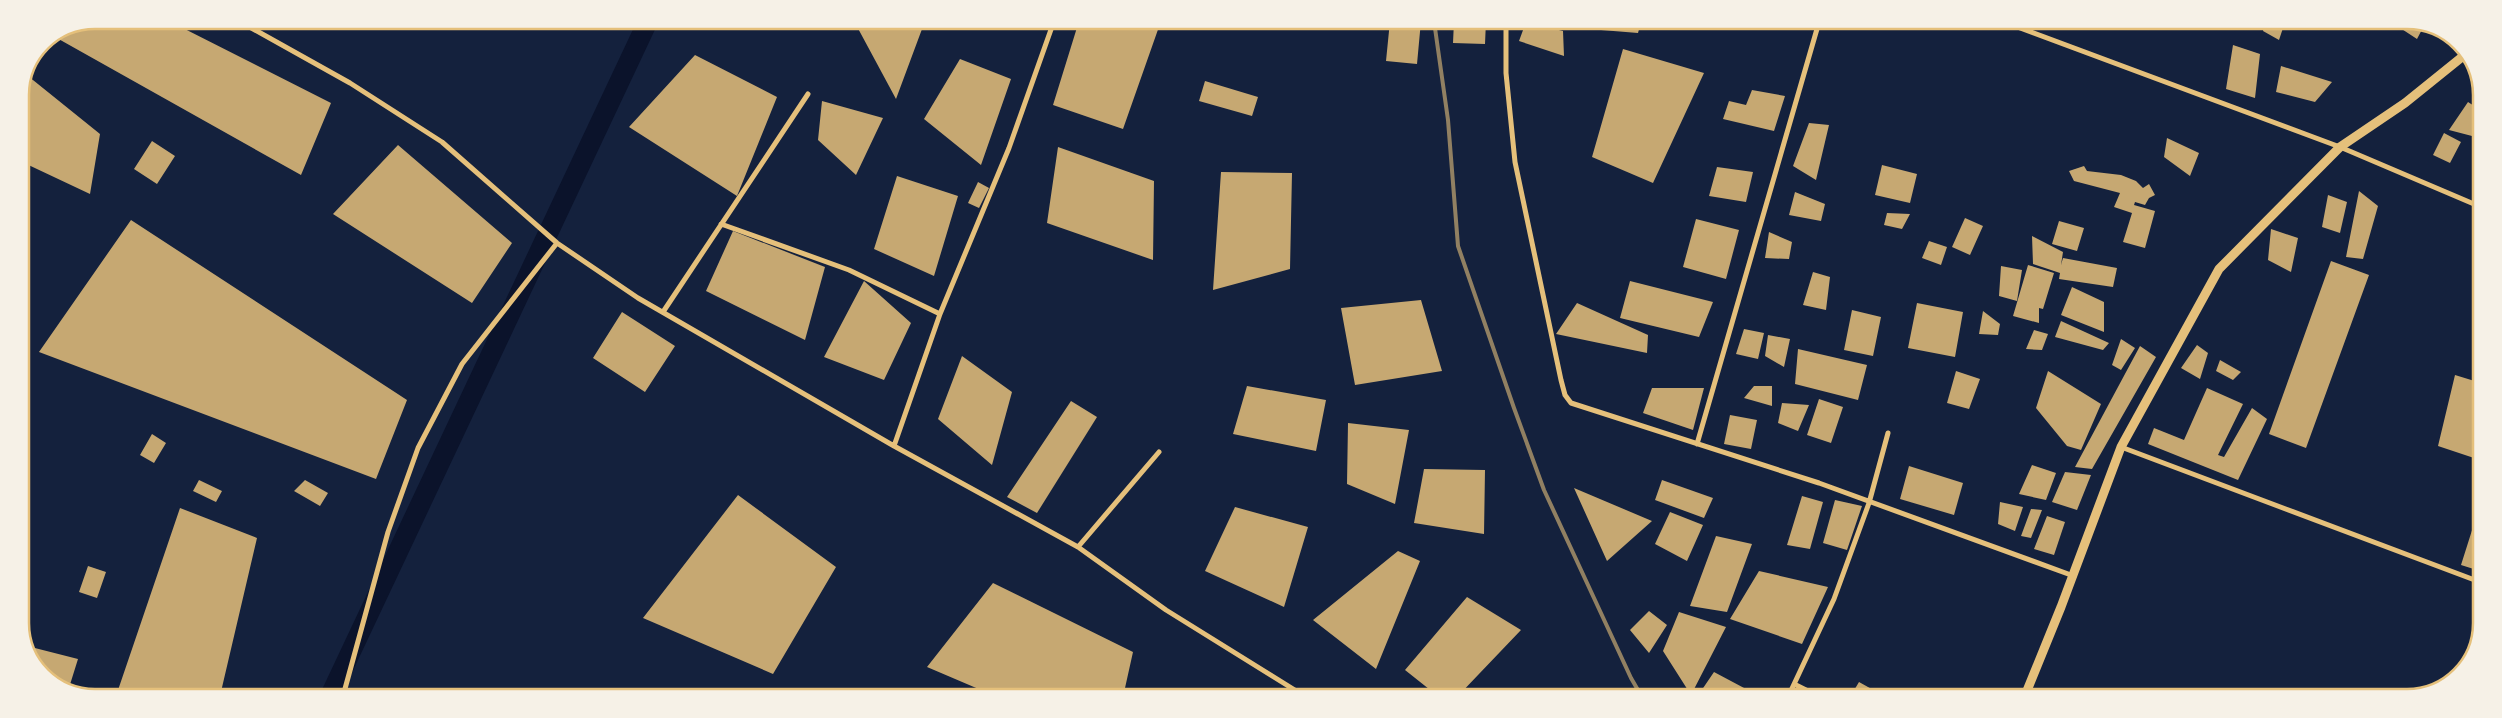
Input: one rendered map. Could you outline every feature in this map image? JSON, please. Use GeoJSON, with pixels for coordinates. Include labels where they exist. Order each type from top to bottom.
{"type":"FeatureCollection","features":[{"type":"Feature","properties":{"kind":"street"},"geometry":{"type":"LineString","coordinates":[[253,29],[350,83],[442,142],[558,243],[638,298],[894,446],[1078,547],[1166,610],[1293,689]]}},
{"type":"Feature","properties":{"kind":"street"},"geometry":{"type":"LineString","coordinates":[[894,446],[940,314],[1009,148],[1051,29]]}},
{"type":"Feature","properties":{"kind":"street"},"geometry":{"type":"LineString","coordinates":[[1506,29],[1506,73],[1515,162],[1565,394],[1571,403],[1818,483],[2071,575]]}},
{"type":"Feature","properties":{"kind":"street"},"geometry":{"type":"LineString","coordinates":[[1697,444],[1817,29]]}},
{"type":"Feature","properties":{"kind":"street"},"geometry":{"type":"LineString","coordinates":[[2023,29],[2340,147],[2473,204]]}},
{"type":"Feature","properties":{"kind":"street"},"geometry":{"type":"LineString","coordinates":[[2028,689],[2121,448],[2219,269],[2340,147],[2405,103],[2461,57]]}},
{"type":"Feature","properties":{"kind":"street"},"geometry":{"type":"LineString","coordinates":[[663,312],[808,94]]}},
{"type":"Feature","properties":{"kind":"street"},"geometry":{"type":"LineString","coordinates":[[721,224],[849,270],[940,314]]}},
{"type":"Feature","properties":{"kind":"street"},"geometry":{"type":"LineString","coordinates":[[345,689],[388,532],[418,448],[462,364],[558,243]]}},
{"type":"Feature","properties":{"kind":"street"},"geometry":{"type":"LineString","coordinates":[[1793,689],[1834,599],[1869,503],[1888,433]]}},
{"type":"Feature","properties":{"kind":"street"},"geometry":{"type":"LineString","coordinates":[[2121,448],[2473,579]]}},
{"type":"Feature","properties":{"kind":"street"},"geometry":{"type":"LineString","coordinates":[[1078,547],[1158,452]]}},
{"type":"Feature","properties":{"kind":"street"},"geometry":{"type":"LineString","coordinates":[[1796,685],[1804,689]]}},
{"type":"Feature","properties":{"kind":"building"},"geometry":{"type":"Polygon","coordinates":[[[185,29],[331,103],[301,175],[59,39],[82,30],[185,29]]]}},
{"type":"Feature","properties":{"kind":"building"},"geometry":{"type":"Polygon","coordinates":[[[858,29],[922,29],[896,99],[858,29]]]}},
{"type":"Feature","properties":{"kind":"building"},"geometry":{"type":"Polygon","coordinates":[[[1077,29],[1158,29],[1123,129],[1053,105],[1077,29]]]}},
{"type":"Feature","properties":{"kind":"building"},"geometry":{"type":"Polygon","coordinates":[[[1389,29],[1420,29],[1417,64],[1386,61],[1389,29]]]}},
{"type":"Feature","properties":{"kind":"building"},"geometry":{"type":"Polygon","coordinates":[[[1454,29],[1486,29],[1485,44],[1453,43],[1454,29]]]}},
{"type":"Feature","properties":{"kind":"building"},"geometry":{"type":"Polygon","coordinates":[[[1523,29],[1555,29],[1563,31],[1564,56],[1519,41],[1523,29]]]}},
{"type":"Feature","properties":{"kind":"building"},"geometry":{"type":"Polygon","coordinates":[[[1601,29],[1639,29],[1638,33],[1601,29]]]}},
{"type":"Feature","properties":{"kind":"building"},"geometry":{"type":"Polygon","coordinates":[[[2263,29],[2283,29],[2279,40],[2263,31],[2263,29]]]}},
{"type":"Feature","properties":{"kind":"building"},"geometry":{"type":"Polygon","coordinates":[[[2402,29],[2422,30],[2417,39],[2402,29]]]}},
{"type":"Feature","properties":{"kind":"building"},"geometry":{"type":"Polygon","coordinates":[[[2233,45],[2260,54],[2255,98],[2226,89],[2233,45]]]}},
{"type":"Feature","properties":{"kind":"building"},"geometry":{"type":"Polygon","coordinates":[[[1623,49],[1704,73],[1653,183],[1592,157],[1623,49]]]}},
{"type":"Feature","properties":{"kind":"building"},"geometry":{"type":"Polygon","coordinates":[[[695,55],[777,97],[737,196],[629,127],[695,55]]]}},
{"type":"Feature","properties":{"kind":"building"},"geometry":{"type":"Polygon","coordinates":[[[960,59],[1011,79],[981,165],[924,119],[960,59]]]}},
{"type":"Feature","properties":{"kind":"building"},"geometry":{"type":"Polygon","coordinates":[[[2281,66],[2332,82],[2315,102],[2276,92],[2281,66]]]}},
{"type":"Feature","properties":{"kind":"building"},"geometry":{"type":"Polygon","coordinates":[[[31,79],[100,134],[90,194],[29,165],[29,95],[31,79]]]}},
{"type":"Feature","properties":{"kind":"building"},"geometry":{"type":"Polygon","coordinates":[[[1205,81],[1258,97],[1252,116],[1199,101],[1205,81]]]}},
{"type":"Feature","properties":{"kind":"building"},"geometry":{"type":"Polygon","coordinates":[[[1752,90],[1785,96],[1774,131],[1723,119],[1729,101],[1746,105],[1752,90]]]}},
{"type":"Feature","properties":{"kind":"building"},"geometry":{"type":"Polygon","coordinates":[[[822,101],[883,118],[856,175],[818,140],[822,101]]]}},
{"type":"Feature","properties":{"kind":"building"},"geometry":{"type":"Polygon","coordinates":[[[2468,102],[2473,105],[2472,136],[2449,130],[2468,102]]]}},
{"type":"Feature","properties":{"kind":"building"},"geometry":{"type":"Polygon","coordinates":[[[1809,123],[1829,125],[1816,180],[1793,166],[1809,123]]]}},
{"type":"Feature","properties":{"kind":"building"},"geometry":{"type":"Polygon","coordinates":[[[2444,133],[2461,142],[2450,163],[2433,155],[2444,133]]]}},
{"type":"Feature","properties":{"kind":"building"},"geometry":{"type":"Polygon","coordinates":[[[2167,138],[2199,153],[2190,176],[2164,157],[2167,138]]]}},
{"type":"Feature","properties":{"kind":"building"},"geometry":{"type":"Polygon","coordinates":[[[152,141],[175,156],[157,184],[134,169],[152,141]]]}},
{"type":"Feature","properties":{"kind":"building"},"geometry":{"type":"Polygon","coordinates":[[[398,145],[512,243],[472,303],[333,214],[398,145]]]}},
{"type":"Feature","properties":{"kind":"building"},"geometry":{"type":"Polygon","coordinates":[[[1058,147],[1154,181],[1153,260],[1047,223],[1058,147]]]}},
{"type":"Feature","properties":{"kind":"building"},"geometry":{"type":"Polygon","coordinates":[[[1882,165],[1917,174],[1910,203],[1875,195],[1882,165]]]}},
{"type":"Feature","properties":{"kind":"building"},"geometry":{"type":"Polygon","coordinates":[[[2084,166],[2087,171],[2121,175],[2136,181],[2143,188],[2149,184],[2155,195],[2149,198],[2145,205],[2135,202],[2134,205],[2155,211],[2145,248],[2123,242],[2132,213],[2114,207],[2120,193],[2074,181],[2069,171],[2084,166]]]}},
{"type":"Feature","properties":{"kind":"building"},"geometry":{"type":"Polygon","coordinates":[[[1717,167],[1753,172],[1746,202],[1709,196],[1717,167]]]}},
{"type":"Feature","properties":{"kind":"building"},"geometry":{"type":"Polygon","coordinates":[[[1221,172],[1292,173],[1290,269],[1213,290],[1221,172]]]}},
{"type":"Feature","properties":{"kind":"building"},"geometry":{"type":"Polygon","coordinates":[[[897,176],[958,196],[934,276],[874,249],[897,176]]]}},
{"type":"Feature","properties":{"kind":"building"},"geometry":{"type":"Polygon","coordinates":[[[978,182],[989,188],[979,208],[968,203],[978,182]]]}},
{"type":"Feature","properties":{"kind":"building"},"geometry":{"type":"Polygon","coordinates":[[[2359,191],[2378,206],[2363,259],[2346,257],[2359,191]]]}},
{"type":"Feature","properties":{"kind":"building"},"geometry":{"type":"Polygon","coordinates":[[[1795,192],[1825,204],[1821,221],[1789,215],[1795,192]]]}},
{"type":"Feature","properties":{"kind":"building"},"geometry":{"type":"Polygon","coordinates":[[[2328,195],[2347,202],[2340,233],[2322,227],[2328,195]]]}},
{"type":"Feature","properties":{"kind":"building"},"geometry":{"type":"Polygon","coordinates":[[[1887,213],[1910,214],[1902,229],[1884,225],[1887,213]]]}},
{"type":"Feature","properties":{"kind":"building"},"geometry":{"type":"Polygon","coordinates":[[[1965,218],[1983,226],[1970,255],[1952,247],[1965,218]]]}},
{"type":"Feature","properties":{"kind":"building"},"geometry":{"type":"Polygon","coordinates":[[[1696,219],[1739,230],[1726,279],[1683,267],[1696,219]]]}},
{"type":"Feature","properties":{"kind":"building"},"geometry":{"type":"Polygon","coordinates":[[[131,220],[407,400],[376,479],[39,352],[131,220]]]}},
{"type":"Feature","properties":{"kind":"building"},"geometry":{"type":"Polygon","coordinates":[[[2059,221],[2084,228],[2077,251],[2052,244],[2059,221]]]}},
{"type":"Feature","properties":{"kind":"building"},"geometry":{"type":"Polygon","coordinates":[[[2271,229],[2298,238],[2291,272],[2268,260],[2271,229]]]}},
{"type":"Feature","properties":{"kind":"building"},"geometry":{"type":"Polygon","coordinates":[[[733,231],[825,267],[805,340],[706,291],[733,231]]]}},
{"type":"Feature","properties":{"kind":"building"},"geometry":{"type":"Polygon","coordinates":[[[1769,232],[1792,242],[1789,259],[1765,258],[1769,232]]]}},
{"type":"Feature","properties":{"kind":"building"},"geometry":{"type":"Polygon","coordinates":[[[2032,236],[2063,252],[2061,265],[2063,258],[2117,268],[2113,287],[2059,279],[2060,273],[2033,264],[2032,236]]]}},
{"type":"Feature","properties":{"kind":"building"},"geometry":{"type":"Polygon","coordinates":[[[1929,241],[1947,247],[1941,265],[1922,258],[1929,241]]]}},
{"type":"Feature","properties":{"kind":"building"},"geometry":{"type":"Polygon","coordinates":[[[2331,261],[2369,275],[2306,448],[2269,434],[2331,261]]]}},
{"type":"Feature","properties":{"kind":"building"},"geometry":{"type":"Polygon","coordinates":[[[2028,265],[2054,273],[2043,309],[2039,308],[2039,323],[2013,316],[2028,265]]]}},
{"type":"Feature","properties":{"kind":"building"},"geometry":{"type":"Polygon","coordinates":[[[2001,266],[2022,270],[2017,301],[1999,296],[2001,266]]]}},
{"type":"Feature","properties":{"kind":"building"},"geometry":{"type":"Polygon","coordinates":[[[1813,272],[1830,277],[1826,310],[1803,305],[1813,272]]]}},
{"type":"Feature","properties":{"kind":"building"},"geometry":{"type":"Polygon","coordinates":[[[864,281],[911,323],[884,380],[824,357],[864,281]]]}},
{"type":"Feature","properties":{"kind":"building"},"geometry":{"type":"Polygon","coordinates":[[[1630,281],[1713,302],[1699,337],[1620,318],[1630,281]]]}},
{"type":"Feature","properties":{"kind":"building"},"geometry":{"type":"Polygon","coordinates":[[[2072,287],[2104,302],[2104,332],[2061,315],[2072,287]]]}},
{"type":"Feature","properties":{"kind":"building"},"geometry":{"type":"Polygon","coordinates":[[[1421,300],[1442,371],[1355,385],[1341,308],[1421,300]]]}},
{"type":"Feature","properties":{"kind":"building"},"geometry":{"type":"Polygon","coordinates":[[[1577,303],[1648,335],[1647,353],[1556,334],[1577,303]]]}},
{"type":"Feature","properties":{"kind":"building"},"geometry":{"type":"Polygon","coordinates":[[[1917,303],[1963,312],[1955,357],[1908,348],[1917,303]]]}},
{"type":"Feature","properties":{"kind":"building"},"geometry":{"type":"Polygon","coordinates":[[[1852,310],[1881,317],[1873,356],[1844,350],[1852,310]]]}},
{"type":"Feature","properties":{"kind":"building"},"geometry":{"type":"Polygon","coordinates":[[[1983,311],[2000,324],[1998,335],[1979,334],[1983,311]]]}},
{"type":"Feature","properties":{"kind":"building"},"geometry":{"type":"Polygon","coordinates":[[[622,312],[675,346],[645,392],[593,358],[622,312]]]}},
{"type":"Feature","properties":{"kind":"building"},"geometry":{"type":"Polygon","coordinates":[[[2061,321],[2109,343],[2103,350],[2055,337],[2061,321]]]}},
{"type":"Feature","properties":{"kind":"building"},"geometry":{"type":"Polygon","coordinates":[[[1744,329],[1764,333],[1758,359],[1736,354],[1744,329]]]}},
{"type":"Feature","properties":{"kind":"building"},"geometry":{"type":"Polygon","coordinates":[[[2034,330],[2048,334],[2042,350],[2026,349],[2034,330]]]}},
{"type":"Feature","properties":{"kind":"building"},"geometry":{"type":"Polygon","coordinates":[[[1768,335],[1790,339],[1784,367],[1765,356],[1768,335]]]}},
{"type":"Feature","properties":{"kind":"building"},"geometry":{"type":"Polygon","coordinates":[[[2121,339],[2135,348],[2121,370],[2112,365],[2121,339]]]}},
{"type":"Feature","properties":{"kind":"building"},"geometry":{"type":"Polygon","coordinates":[[[2197,345],[2208,353],[2200,379],[2181,368],[2197,345]]]}},
{"type":"Feature","properties":{"kind":"building"},"geometry":{"type":"Polygon","coordinates":[[[2140,346],[2156,357],[2092,469],[2075,467],[2140,346]]]}},
{"type":"Feature","properties":{"kind":"building"},"geometry":{"type":"Polygon","coordinates":[[[1798,349],[1867,365],[1858,400],[1795,384],[1798,349]]]}},
{"type":"Feature","properties":{"kind":"building"},"geometry":{"type":"Polygon","coordinates":[[[962,356],[1012,392],[992,465],[938,419],[962,356]]]}},
{"type":"Feature","properties":{"kind":"building"},"geometry":{"type":"Polygon","coordinates":[[[2220,360],[2241,372],[2233,380],[2216,371],[2220,360]]]}},
{"type":"Feature","properties":{"kind":"building"},"geometry":{"type":"Polygon","coordinates":[[[1956,371],[1980,379],[1969,409],[1947,403],[1956,371]]]}},
{"type":"Feature","properties":{"kind":"building"},"geometry":{"type":"Polygon","coordinates":[[[2048,371],[2101,404],[2081,450],[2067,446],[2036,408],[2048,371]]]}},
{"type":"Feature","properties":{"kind":"building"},"geometry":{"type":"Polygon","coordinates":[[[2455,375],[2473,381],[2473,458],[2438,446],[2455,375]]]}},
{"type":"Feature","properties":{"kind":"building"},"geometry":{"type":"Polygon","coordinates":[[[1247,386],[1326,400],[1316,451],[1233,434],[1247,386]]]}},
{"type":"Feature","properties":{"kind":"building"},"geometry":{"type":"Polygon","coordinates":[[[1754,386],[1772,386],[1772,406],[1744,398],[1754,386]]]}},
{"type":"Feature","properties":{"kind":"building"},"geometry":{"type":"Polygon","coordinates":[[[1652,388],[1704,388],[1693,430],[1643,413],[1652,388]]]}},
{"type":"Feature","properties":{"kind":"building"},"geometry":{"type":"Polygon","coordinates":[[[2207,388],[2243,404],[2218,455],[2224,457],[2252,408],[2267,419],[2238,480],[2148,444],[2154,428],[2184,440],[2207,388]]]}},
{"type":"Feature","properties":{"kind":"building"},"geometry":{"type":"Polygon","coordinates":[[[1819,399],[1843,407],[1831,443],[1807,435],[1819,399]]]}},
{"type":"Feature","properties":{"kind":"building"},"geometry":{"type":"Polygon","coordinates":[[[1071,401],[1097,417],[1037,513],[1007,497],[1071,401]]]}},
{"type":"Feature","properties":{"kind":"building"},"geometry":{"type":"Polygon","coordinates":[[[1782,403],[1809,405],[1798,431],[1778,423],[1782,403]]]}},
{"type":"Feature","properties":{"kind":"building"},"geometry":{"type":"Polygon","coordinates":[[[1730,415],[1757,420],[1751,449],[1724,444],[1730,415]]]}},
{"type":"Feature","properties":{"kind":"building"},"geometry":{"type":"Polygon","coordinates":[[[1348,423],[1409,430],[1395,504],[1347,484],[1348,423]]]}},
{"type":"Feature","properties":{"kind":"building"},"geometry":{"type":"Polygon","coordinates":[[[152,434],[166,443],[154,463],[140,455],[152,434]]]}},
{"type":"Feature","properties":{"kind":"building"},"geometry":{"type":"Polygon","coordinates":[[[2032,465],[2056,473],[2046,500],[2019,494],[2032,465]]]}},
{"type":"Feature","properties":{"kind":"building"},"geometry":{"type":"Polygon","coordinates":[[[1909,466],[1963,483],[1954,515],[1900,499],[1909,466]]]}},
{"type":"Feature","properties":{"kind":"building"},"geometry":{"type":"Polygon","coordinates":[[[1424,469],[1485,470],[1484,534],[1414,523],[1424,469]]]}},
{"type":"Feature","properties":{"kind":"building"},"geometry":{"type":"Polygon","coordinates":[[[2065,472],[2091,475],[2077,510],[2052,502],[2065,472]]]}},
{"type":"Feature","properties":{"kind":"building"},"geometry":{"type":"Polygon","coordinates":[[[199,480],[222,491],[216,502],[193,491],[199,480]]]}},
{"type":"Feature","properties":{"kind":"building"},"geometry":{"type":"Polygon","coordinates":[[[305,480],[328,493],[320,506],[294,491],[305,480]]]}},
{"type":"Feature","properties":{"kind":"building"},"geometry":{"type":"Polygon","coordinates":[[[1662,480],[1713,498],[1704,518],[1655,500],[1662,480]]]}},
{"type":"Feature","properties":{"kind":"building"},"geometry":{"type":"Polygon","coordinates":[[[1574,488],[1652,521],[1607,561],[1574,488]]]}},
{"type":"Feature","properties":{"kind":"building"},"geometry":{"type":"Polygon","coordinates":[[[738,495],[836,567],[773,674],[643,618],[738,495]]]}},
{"type":"Feature","properties":{"kind":"building"},"geometry":{"type":"Polygon","coordinates":[[[1802,496],[1823,502],[1810,549],[1787,545],[1802,496]]]}},
{"type":"Feature","properties":{"kind":"building"},"geometry":{"type":"Polygon","coordinates":[[[1835,500],[1862,506],[1847,550],[1823,543],[1835,500]]]}},
{"type":"Feature","properties":{"kind":"building"},"geometry":{"type":"Polygon","coordinates":[[[2000,502],[2023,507],[2015,531],[1998,524],[2000,502]]]}},
{"type":"Feature","properties":{"kind":"building"},"geometry":{"type":"Polygon","coordinates":[[[1235,507],[1308,527],[1284,607],[1205,571],[1235,507]]]}},
{"type":"Feature","properties":{"kind":"building"},"geometry":{"type":"Polygon","coordinates":[[[180,508],[257,538],[222,689],[118,689],[180,508]]]}},
{"type":"Feature","properties":{"kind":"building"},"geometry":{"type":"Polygon","coordinates":[[[2031,509],[2042,510],[2031,538],[2021,536],[2031,509]]]}},
{"type":"Feature","properties":{"kind":"building"},"geometry":{"type":"Polygon","coordinates":[[[1670,512],[1703,525],[1687,561],[1655,544],[1670,512]]]}},
{"type":"Feature","properties":{"kind":"building"},"geometry":{"type":"Polygon","coordinates":[[[2047,516],[2065,522],[2054,555],[2034,549],[2047,516]]]}},
{"type":"Feature","properties":{"kind":"building"},"geometry":{"type":"Polygon","coordinates":[[[2473,527],[2473,569],[2461,565],[2473,527]]]}},
{"type":"Feature","properties":{"kind":"building"},"geometry":{"type":"Polygon","coordinates":[[[1716,536],[1752,544],[1727,612],[1690,606],[1716,536]]]}},
{"type":"Feature","properties":{"kind":"building"},"geometry":{"type":"Polygon","coordinates":[[[1398,551],[1420,561],[1376,669],[1313,620],[1398,551]]]}},
{"type":"Feature","properties":{"kind":"building"},"geometry":{"type":"Polygon","coordinates":[[[88,566],[106,572],[97,598],[79,592],[88,566]]]}},
{"type":"Feature","properties":{"kind":"building"},"geometry":{"type":"Polygon","coordinates":[[[1759,571],[1828,587],[1802,644],[1730,619],[1759,571]]]}},
{"type":"Feature","properties":{"kind":"building"},"geometry":{"type":"Polygon","coordinates":[[[993,583],[1133,652],[1125,689],[979,689],[927,667],[993,583]]]}},
{"type":"Feature","properties":{"kind":"building"},"geometry":{"type":"Polygon","coordinates":[[[1467,597],[1521,630],[1465,689],[1429,689],[1405,670],[1467,597]]]}},
{"type":"Feature","properties":{"kind":"building"},"geometry":{"type":"Polygon","coordinates":[[[1649,611],[1667,625],[1649,653],[1630,630],[1649,611]]]}},
{"type":"Feature","properties":{"kind":"building"},"geometry":{"type":"Polygon","coordinates":[[[1679,612],[1726,627],[1694,689],[1687,689],[1663,651],[1679,612]]]}},
{"type":"Feature","properties":{"kind":"building"},"geometry":{"type":"Polygon","coordinates":[[[34,648],[78,659],[70,684],[58,678],[45,667],[34,648]]]}},
{"type":"Feature","properties":{"kind":"building"},"geometry":{"type":"Polygon","coordinates":[[[1714,672],[1746,689],[1702,689],[1714,672]]]}},
{"type":"Feature","properties":{"kind":"building"},"geometry":{"type":"Polygon","coordinates":[[[1859,682],[1872,689],[1855,689],[1859,682]]]}},
{"type":"Feature","properties":{"kind":"waterway"},"geometry":{"type":"LineString","coordinates":[[333,689],[644,29]]}},
{"type":"Feature","properties":{"kind":"railway"},"geometry":{"type":"LineString","coordinates":[[1435,29],[1448,120],[1458,246],[1544,490],[1637,689]]}}]}
